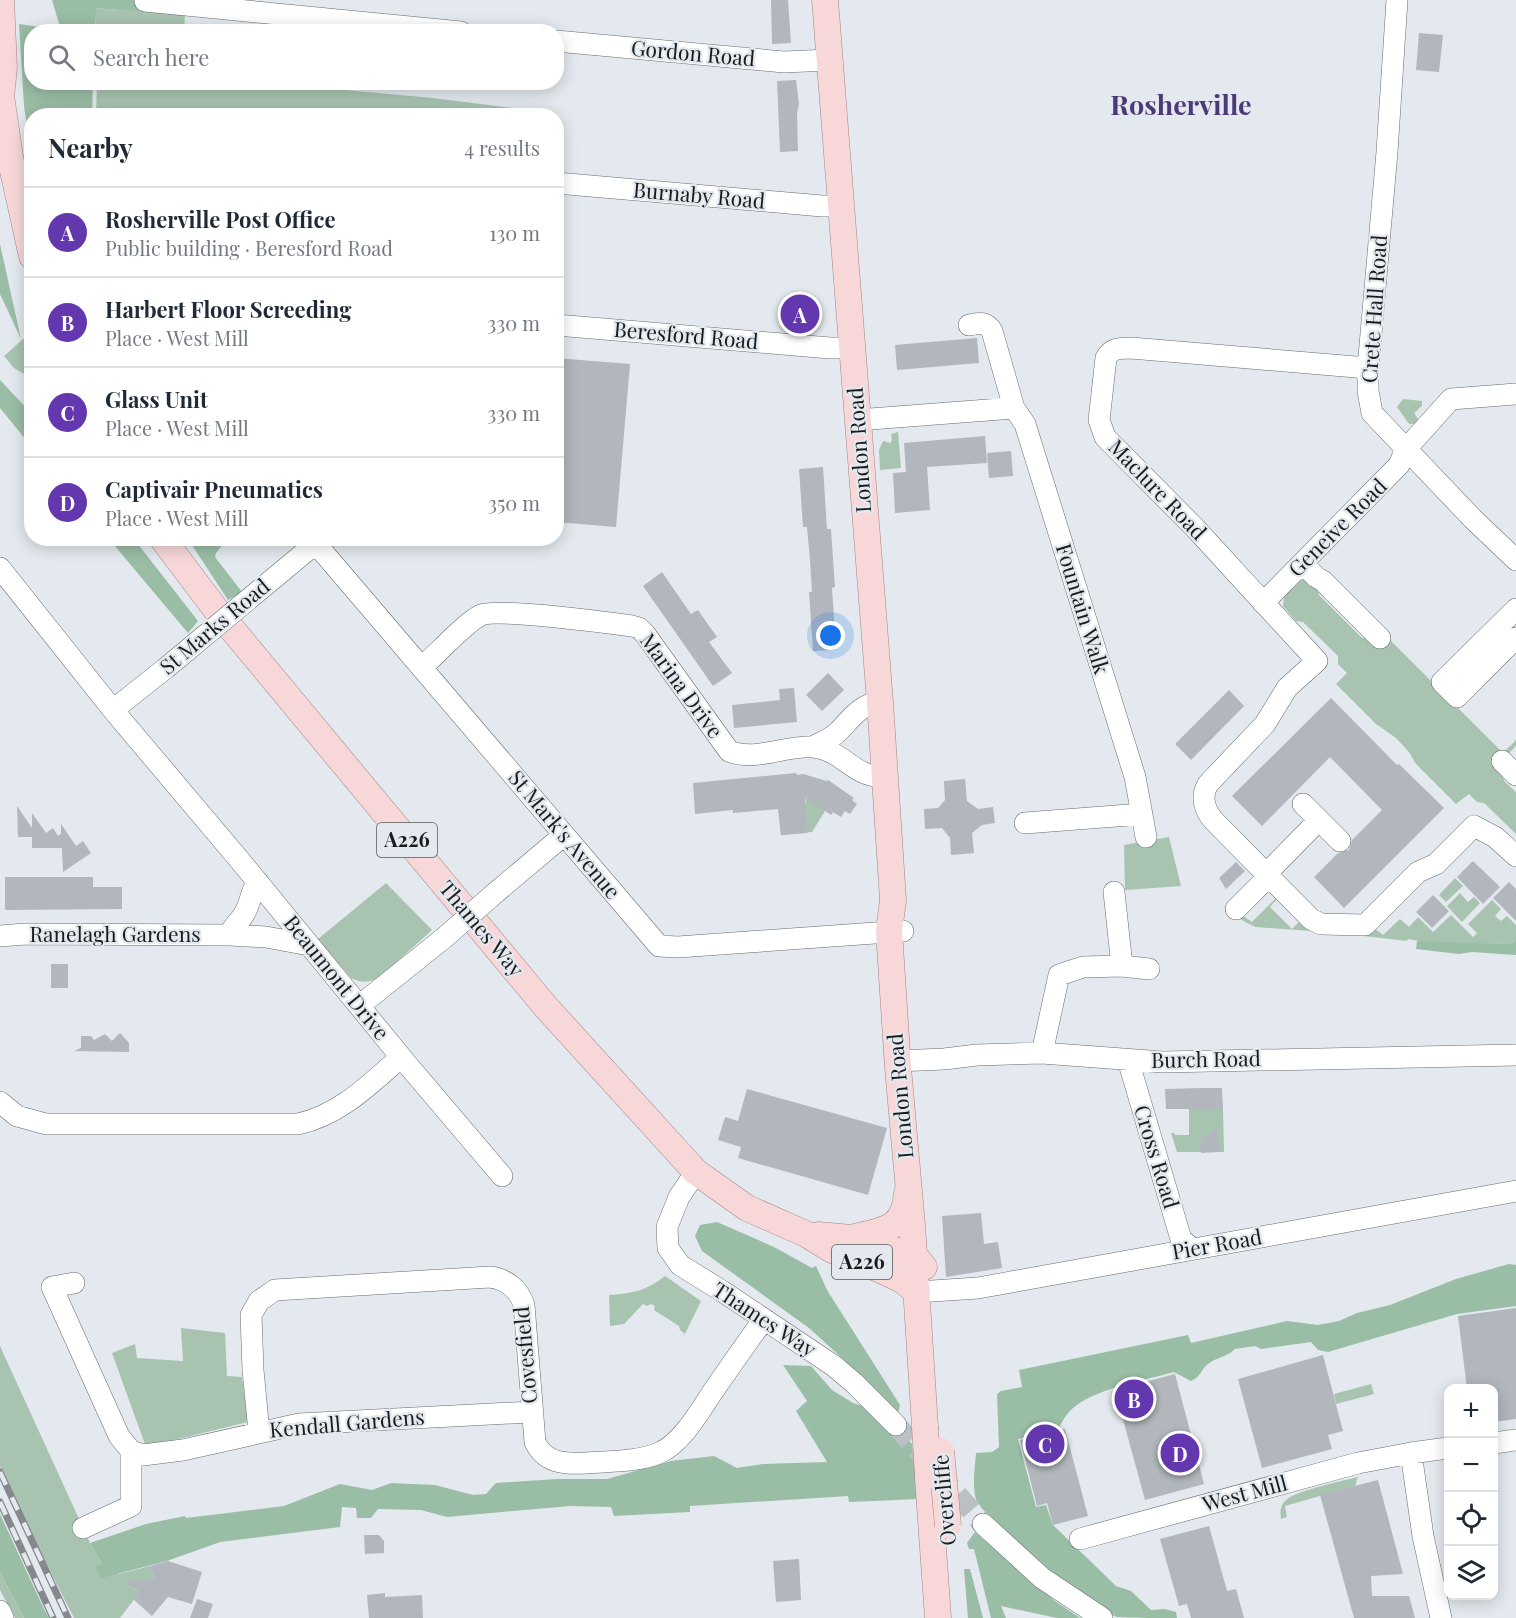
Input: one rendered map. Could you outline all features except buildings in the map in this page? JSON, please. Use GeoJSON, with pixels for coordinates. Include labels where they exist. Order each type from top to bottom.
{"type":"FeatureCollection","features":[{"type":"Feature","properties":{"kind":"main road"},"geometry":{"type":"LineString","coordinates":[[1,0],[4,68],[0,95],[10,157],[24,220]]}},
{"type":"Feature","properties":{"kind":"main road","name":"London Road"},"geometry":{"type":"LineString","coordinates":[[825,0],[880,702],[893,900],[926,1276],[929,1382]]}},
{"type":"Feature","properties":{"kind":"main road","name":"Thames Way"},"geometry":{"type":"LineString","coordinates":[[168,546],[217,611],[545,1006],[696,1172],[747,1208],[806,1234],[832,1250],[902,1280],[926,1276]]}},
{"type":"Feature","properties":{"kind":"main road","name":"London Road"},"geometry":{"type":"LineString","coordinates":[[906,1061],[908,1185],[926,1276]]}},
{"type":"Feature","properties":{"kind":"main road","name":"A226"},"geometry":{"type":"LineString","coordinates":[[851,1239],[886,1228],[899,1221],[906,1207],[908,1185]]}},
{"type":"Feature","properties":{"kind":"main road","name":"Thames Way"},"geometry":{"type":"LineString","coordinates":[[806,1234],[851,1239],[926,1276]]}},
{"type":"Feature","properties":{"kind":"main road","name":"Overcliffe"},"geometry":{"type":"LineString","coordinates":[[929,1382],[925,1428],[955,1618]]}},
{"type":"Feature","properties":{"kind":"main road","name":"Overcliffe"},"geometry":{"type":"LineString","coordinates":[[929,1382],[941,1451],[939,1618]]}},
{"type":"Feature","properties":{"kind":"street","name":"Crete Hall Road"},"geometry":{"type":"LineString","coordinates":[[1398,0],[1368,368],[1368,391],[1372,414],[1473,519],[1516,560]]}},
{"type":"Feature","properties":{"kind":"street"},"geometry":{"type":"LineString","coordinates":[[146,2],[244,5],[397,24]]}},
{"type":"Feature","properties":{"kind":"street","name":"Gordon Road"},"geometry":{"type":"LineString","coordinates":[[564,42],[784,62],[829,60]]}},
{"type":"Feature","properties":{"kind":"street","name":"Burnaby Road"},"geometry":{"type":"LineString","coordinates":[[564,184],[841,206]]}},
{"type":"Feature","properties":{"kind":"street","name":"Fountain Walk"},"geometry":{"type":"LineString","coordinates":[[969,325],[984,323],[992,331],[1014,408],[1025,424],[1135,777],[1146,837]]}},
{"type":"Feature","properties":{"kind":"street","name":"Beresford Road"},"geometry":{"type":"LineString","coordinates":[[564,326],[852,348]]}},
{"type":"Feature","properties":{"kind":"street","name":"Maclure Road"},"geometry":{"type":"LineString","coordinates":[[1267,875],[1208,815],[1205,809],[1204,792],[1212,780],[1265,724],[1285,692],[1317,661],[1196,529],[1105,437],[1099,420],[1106,358],[1109,352],[1115,349],[1131,348],[1368,368]]}},
{"type":"Feature","properties":{"kind":"street","name":"Geneive Road"},"geometry":{"type":"LineString","coordinates":[[1263,603],[1399,465],[1406,449],[1451,399],[1516,394]]}},
{"type":"Feature","properties":{"kind":"street"},"geometry":{"type":"LineString","coordinates":[[857,420],[1014,408]]}},
{"type":"Feature","properties":{"kind":"street","name":"St Marks Road"},"geometry":{"type":"LineString","coordinates":[[113,710],[262,588],[308,546]]}},
{"type":"Feature","properties":{"kind":"street","name":"St Mark's Avenue"},"geometry":{"type":"LineString","coordinates":[[317,546],[657,945],[663,947],[896,931]]}},
{"type":"Feature","properties":{"kind":"street"},"geometry":{"type":"LineString","coordinates":[[1303,564],[1380,638]]}},
{"type":"Feature","properties":{"kind":"street","name":"Beaumont Drive"},"geometry":{"type":"LineString","coordinates":[[0,567],[113,710],[401,1057],[337,1109],[316,1120],[298,1124],[44,1124],[17,1116],[0,1102]]}},
{"type":"Feature","properties":{"kind":"street"},"geometry":{"type":"LineString","coordinates":[[1516,609],[1442,682],[1457,697],[1516,638]]}},
{"type":"Feature","properties":{"kind":"street","name":"Marina Drive"},"geometry":{"type":"LineString","coordinates":[[422,667],[481,615],[519,615],[632,626],[639,628],[645,634],[729,751],[744,754],[812,747],[828,749],[858,771],[885,777]]}},
{"type":"Feature","properties":{"kind":"street","name":"Marina Drive"},"geometry":{"type":"LineString","coordinates":[[812,747],[836,734],[850,718],[868,705],[880,702]]}},
{"type":"Feature","properties":{"kind":"street"},"geometry":{"type":"LineString","coordinates":[[1303,804],[1340,841]]}},
{"type":"Feature","properties":{"kind":"street"},"geometry":{"type":"LineString","coordinates":[[1025,823],[1142,814]]}},
{"type":"Feature","properties":{"kind":"street"},"geometry":{"type":"LineString","coordinates":[[1236,909],[1319,820]]}},
{"type":"Feature","properties":{"kind":"street"},"geometry":{"type":"LineString","coordinates":[[1267,875],[1315,922],[1363,925],[1418,872],[1436,864],[1474,826],[1496,837],[1516,856]]}},
{"type":"Feature","properties":{"kind":"street"},"geometry":{"type":"LineString","coordinates":[[359,1006],[444,938],[564,835]]}},
{"type":"Feature","properties":{"kind":"street","name":"Ranelagh Gardens"},"geometry":{"type":"LineString","coordinates":[[230,935],[245,914],[253,887],[258,882]]}},
{"type":"Feature","properties":{"kind":"street"},"geometry":{"type":"LineString","coordinates":[[1114,892],[1122,966]]}},
{"type":"Feature","properties":{"kind":"street","name":"Ranelagh Gardens"},"geometry":{"type":"LineString","coordinates":[[0,936],[25,934],[266,936],[309,945]]}},
{"type":"Feature","properties":{"kind":"street"},"geometry":{"type":"LineString","coordinates":[[1042,1053],[1059,975],[1083,967],[1122,966],[1149,969]]}},
{"type":"Feature","properties":{"kind":"street","name":"Burch Road"},"geometry":{"type":"LineString","coordinates":[[906,1061],[977,1055],[1042,1053],[1163,1062],[1516,1055]]}},
{"type":"Feature","properties":{"kind":"street"},"geometry":{"type":"LineString","coordinates":[[401,1057],[501,1177]]}},
{"type":"Feature","properties":{"kind":"street","name":"Cross Road"},"geometry":{"type":"LineString","coordinates":[[1128,1060],[1181,1239],[1192,1249]]}},
{"type":"Feature","properties":{"kind":"street","name":"Thames Way"},"geometry":{"type":"LineString","coordinates":[[696,1172],[679,1197],[667,1227],[668,1248],[680,1265],[834,1366],[896,1425]]}},
{"type":"Feature","properties":{"kind":"street","name":"Pier Road"},"geometry":{"type":"LineString","coordinates":[[926,1276],[965,1290],[1516,1191]]}},
{"type":"Feature","properties":{"kind":"street","name":"Covesfield"},"geometry":{"type":"LineString","coordinates":[[259,1432],[251,1314],[262,1298],[271,1291],[279,1289],[499,1279],[515,1289],[523,1302],[533,1435],[536,1446],[544,1455],[555,1461],[572,1464],[632,1459],[660,1453],[675,1443],[764,1318]]}},
{"type":"Feature","properties":{"kind":"street"},"geometry":{"type":"LineString","coordinates":[[74,1283],[52,1287],[119,1436],[131,1451],[131,1506],[83,1528]]}},
{"type":"Feature","properties":{"kind":"street","name":"Kendall Gardens"},"geometry":{"type":"LineString","coordinates":[[131,1451],[143,1455],[183,1450],[299,1424],[531,1412]]}},
{"type":"Feature","properties":{"kind":"street"},"geometry":{"type":"LineString","coordinates":[[1498,1442],[1516,1440]]}},
{"type":"Feature","properties":{"kind":"street","name":"West Mill"},"geometry":{"type":"LineString","coordinates":[[1080,1539],[1358,1463],[1444,1449]]}},
{"type":"Feature","properties":{"kind":"street"},"geometry":{"type":"LineString","coordinates":[[1411,1453],[1423,1536],[1441,1618]]}},
{"type":"Feature","properties":{"kind":"street"},"geometry":{"type":"LineString","coordinates":[[983,1524],[1042,1578],[1102,1618]]}},
{"type":"Feature","properties":{"kind":"street"},"geometry":{"type":"LineString","coordinates":[[0,1611],[3,1618]]}},
{"type":"Feature","properties":{"kind":"green space"},"geometry":{"type":"Polygon","coordinates":[[[52,0],[144,0],[144,12],[96,8],[95,24],[59,24],[52,0]]]}},
{"type":"Feature","properties":{"kind":"green space"},"geometry":{"type":"Polygon","coordinates":[[[95,8],[185,15],[184,24],[96,24],[95,8]]]}},
{"type":"Feature","properties":{"kind":"green space"},"geometry":{"type":"Polygon","coordinates":[[[19,24],[24,25],[24,90],[93,90],[92,108],[24,108],[19,24]]]}},
{"type":"Feature","properties":{"kind":"green space"},"geometry":{"type":"Polygon","coordinates":[[[97,90],[346,90],[512,108],[96,108],[97,90]]]}},
{"type":"Feature","properties":{"kind":"green space"},"geometry":{"type":"Polygon","coordinates":[[[0,244],[21,339],[0,294],[0,244]]]}},
{"type":"Feature","properties":{"kind":"green space"},"geometry":{"type":"Polygon","coordinates":[[[23,339],[24,374],[14,368],[4,356],[23,339]]]}},
{"type":"Feature","properties":{"kind":"green space"},"geometry":{"type":"Polygon","coordinates":[[[0,380],[24,406],[24,437],[0,408],[0,380]]]}},
{"type":"Feature","properties":{"kind":"green space"},"geometry":{"type":"Polygon","coordinates":[[[1403,399],[1422,401],[1422,406],[1414,413],[1418,419],[1415,424],[1409,424],[1397,407],[1403,399]]]}},
{"type":"Feature","properties":{"kind":"green space"},"geometry":{"type":"Polygon","coordinates":[[[898,432],[901,468],[880,470],[879,450],[883,441],[890,443],[891,434],[898,432]]]}},
{"type":"Feature","properties":{"kind":"green space"},"geometry":{"type":"Polygon","coordinates":[[[115,546],[139,546],[198,621],[188,633],[115,546]]]}},
{"type":"Feature","properties":{"kind":"green space"},"geometry":{"type":"Polygon","coordinates":[[[193,546],[222,546],[215,557],[242,592],[228,600],[193,546]]]}},
{"type":"Feature","properties":{"kind":"green space"},"geometry":{"type":"Polygon","coordinates":[[[1306,576],[1318,587],[1319,595],[1362,638],[1385,635],[1503,753],[1516,740],[1516,746],[1497,765],[1505,782],[1516,792],[1516,834],[1484,803],[1477,802],[1469,794],[1456,804],[1416,764],[1396,738],[1376,724],[1336,684],[1347,673],[1338,664],[1338,656],[1303,622],[1296,621],[1283,606],[1284,597],[1306,576]]]}},
{"type":"Feature","properties":{"kind":"green space"},"geometry":{"type":"Polygon","coordinates":[[[803,774],[827,781],[825,811],[812,832],[781,835],[775,777],[793,806],[806,804],[803,774]]]}},
{"type":"Feature","properties":{"kind":"green space"},"geometry":{"type":"Polygon","coordinates":[[[1169,837],[1181,886],[1125,890],[1124,845],[1169,837]]]}},
{"type":"Feature","properties":{"kind":"green space"},"geometry":{"type":"Polygon","coordinates":[[[1455,878],[1463,886],[1446,902],[1439,895],[1455,878]]]}},
{"type":"Feature","properties":{"kind":"green space"},"geometry":{"type":"Polygon","coordinates":[[[386,883],[432,930],[380,977],[366,982],[358,981],[351,978],[318,939],[386,883]]]}},
{"type":"Feature","properties":{"kind":"green space"},"geometry":{"type":"Polygon","coordinates":[[[1460,893],[1468,902],[1474,897],[1480,903],[1462,922],[1447,906],[1460,893]]]}},
{"type":"Feature","properties":{"kind":"green space"},"geometry":{"type":"Polygon","coordinates":[[[1277,897],[1270,907],[1292,929],[1301,920],[1374,928],[1383,935],[1400,919],[1409,927],[1418,917],[1433,932],[1451,915],[1473,937],[1477,933],[1468,924],[1492,900],[1501,909],[1495,916],[1501,921],[1507,916],[1516,925],[1516,939],[1511,944],[1425,942],[1408,939],[1407,941],[1255,927],[1238,918],[1242,915],[1252,922],[1277,897]]]}},
{"type":"Feature","properties":{"kind":"green space"},"geometry":{"type":"Polygon","coordinates":[[[1516,939],[1516,955],[1472,952],[1459,954],[1416,949],[1417,941],[1511,944],[1516,939]]]}},
{"type":"Feature","properties":{"kind":"green space"},"geometry":{"type":"Polygon","coordinates":[[[1189,1109],[1223,1109],[1224,1152],[1177,1152],[1171,1133],[1189,1135],[1189,1109]]]}},
{"type":"Feature","properties":{"kind":"green space"},"geometry":{"type":"Polygon","coordinates":[[[717,1222],[774,1247],[812,1268],[816,1266],[827,1290],[900,1405],[897,1417],[853,1368],[809,1328],[702,1251],[695,1236],[700,1225],[717,1222]]]}},
{"type":"Feature","properties":{"kind":"green space"},"geometry":{"type":"Polygon","coordinates":[[[1509,1264],[1516,1265],[1516,1306],[1457,1314],[1328,1352],[1318,1350],[1311,1342],[1261,1349],[1255,1346],[1235,1349],[1208,1364],[1191,1381],[1174,1372],[1106,1391],[1081,1402],[1072,1409],[1058,1429],[1018,1439],[1036,1507],[1046,1505],[1053,1525],[1116,1586],[1131,1591],[1151,1610],[1165,1609],[1176,1612],[1177,1618],[1117,1617],[1104,1610],[1017,1543],[983,1510],[976,1499],[974,1482],[976,1453],[992,1452],[999,1447],[997,1394],[1001,1391],[1022,1387],[1019,1370],[1188,1335],[1191,1343],[1287,1321],[1318,1325],[1339,1321],[1357,1313],[1390,1305],[1456,1279],[1509,1264]]]}},
{"type":"Feature","properties":{"kind":"green space"},"geometry":{"type":"Polygon","coordinates":[[[665,1276],[701,1301],[685,1334],[679,1326],[654,1310],[655,1306],[651,1304],[647,1306],[643,1304],[624,1324],[610,1326],[609,1295],[639,1290],[665,1276]]]}},
{"type":"Feature","properties":{"kind":"green space"},"geometry":{"type":"Polygon","coordinates":[[[181,1328],[225,1333],[227,1376],[242,1377],[248,1422],[146,1447],[112,1353],[135,1344],[137,1358],[183,1361],[181,1328]]]}},
{"type":"Feature","properties":{"kind":"green space"},"geometry":{"type":"Polygon","coordinates":[[[0,1346],[90,1543],[102,1564],[119,1574],[150,1566],[154,1580],[147,1587],[133,1584],[133,1588],[139,1593],[120,1618],[74,1618],[26,1524],[0,1466],[0,1346]]]}},
{"type":"Feature","properties":{"kind":"green space"},"geometry":{"type":"Polygon","coordinates":[[[783,1365],[811,1366],[832,1390],[853,1403],[882,1412],[912,1444],[920,1499],[849,1502],[848,1496],[690,1506],[690,1512],[614,1516],[611,1507],[570,1506],[447,1517],[421,1510],[378,1509],[371,1518],[357,1518],[356,1508],[342,1507],[340,1527],[220,1542],[167,1561],[101,1578],[95,1566],[102,1564],[90,1543],[146,1524],[185,1516],[186,1518],[284,1506],[340,1484],[372,1490],[391,1483],[435,1485],[473,1495],[486,1494],[496,1483],[557,1479],[607,1479],[671,1461],[714,1456],[737,1468],[763,1464],[827,1462],[796,1411],[807,1401],[783,1365]]]}},
{"type":"Feature","properties":{"kind":"green space"},"geometry":{"type":"Polygon","coordinates":[[[1371,1384],[1374,1394],[1336,1404],[1334,1394],[1371,1384]]]}},
{"type":"Feature","properties":{"kind":"green space"},"geometry":{"type":"Polygon","coordinates":[[[1358,1477],[1355,1486],[1285,1506],[1287,1517],[1281,1519],[1282,1505],[1290,1497],[1358,1477]]]}},
{"type":"Feature","properties":{"kind":"green space"},"geometry":{"type":"Polygon","coordinates":[[[0,1514],[49,1618],[24,1618],[0,1572],[0,1514]]]}},
{"type":"Feature","properties":{"kind":"green space"},"geometry":{"type":"Polygon","coordinates":[[[975,1532],[1055,1601],[1080,1618],[1057,1618],[1001,1606],[1006,1618],[991,1618],[974,1549],[969,1549],[967,1543],[975,1532]]]}},
{"type":"Feature","properties":{"kind":"green space"},"geometry":{"type":"Polygon","coordinates":[[[964,1569],[970,1569],[983,1618],[968,1618],[964,1569]]]}},
{"type":"Feature","properties":{"kind":"green space"},"geometry":{"type":"Polygon","coordinates":[[[0,1572],[24,1618],[15,1618],[0,1590],[0,1572]]]}},
{"type":"Feature","properties":{"kind":"tunnel"},"geometry":{"type":"LineString","coordinates":[[896,1425],[983,1524]]}},
{"type":"Feature","properties":{"kind":"railway"},"geometry":{"type":"LineString","coordinates":[[0,1472],[68,1618]]}},
{"type":"Feature","properties":{"kind":"railway"},"geometry":{"type":"LineString","coordinates":[[0,1502],[53,1618]]}},
{"type":"Feature","properties":{"kind":"place","name":"Rosherville Post Office"},"geometry":{"type":"Point","coordinates":[800,314]}},
{"type":"Feature","properties":{"kind":"place","name":"Harbert Floor Screeding"},"geometry":{"type":"Point","coordinates":[1134,1399]}},
{"type":"Feature","properties":{"kind":"place","name":"Glass Unit"},"geometry":{"type":"Point","coordinates":[1045,1444]}},
{"type":"Feature","properties":{"kind":"place","name":"Captivair Pneumatics"},"geometry":{"type":"Point","coordinates":[1180,1453]}},
{"type":"Feature","properties":{"kind":"district","name":"Rosherville"},"geometry":{"type":"Point","coordinates":[1181,106]}}]}
